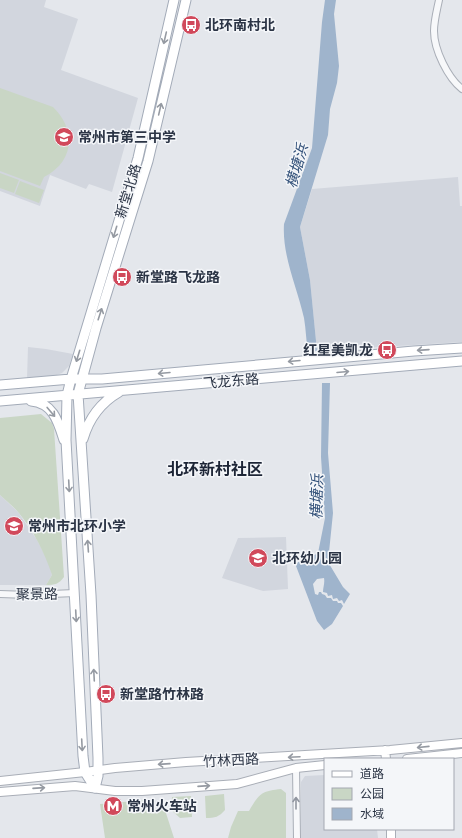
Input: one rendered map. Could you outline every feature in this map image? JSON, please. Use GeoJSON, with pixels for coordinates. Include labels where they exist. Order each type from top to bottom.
{"type":"FeatureCollection","features":[{"type":"Feature","properties":{"kind":"main road","name":"新堂北路"},"geometry":{"type":"LineString","coordinates":[[66,447],[68,395],[71,379],[138,158],[174,0]]}},
{"type":"Feature","properties":{"kind":"main road","name":"新堂北路"},"geometry":{"type":"LineString","coordinates":[[95,788],[98,773],[91,596],[78,394],[96,328],[148,161],[186,0]]}},
{"type":"Feature","properties":{"kind":"main road","name":"飞龙东路"},"geometry":{"type":"LineString","coordinates":[[0,385],[71,379],[102,379],[398,352],[462,348]]}},
{"type":"Feature","properties":{"kind":"main road","name":"飞龙东路"},"geometry":{"type":"LineString","coordinates":[[0,401],[462,361]]}},
{"type":"Feature","properties":{"kind":"main road"},"geometry":{"type":"LineString","coordinates":[[81,445],[88,424],[99,407],[111,397],[122,391]]}},
{"type":"Feature","properties":{"kind":"main road"},"geometry":{"type":"LineString","coordinates":[[16,400],[38,402],[49,408],[58,420],[66,447],[83,756],[85,772],[95,788]]}},
{"type":"Feature","properties":{"kind":"main road","name":"竹林西路"},"geometry":{"type":"LineString","coordinates":[[0,781],[85,772],[98,773],[186,762],[387,750],[462,743]]}},
{"type":"Feature","properties":{"kind":"main road"},"geometry":{"type":"LineString","coordinates":[[386,758],[387,750]]}},
{"type":"Feature","properties":{"kind":"main road"},"geometry":{"type":"LineString","coordinates":[[387,750],[390,758]]}},
{"type":"Feature","properties":{"kind":"main road"},"geometry":{"type":"LineString","coordinates":[[416,758],[462,753]]}},
{"type":"Feature","properties":{"kind":"main road","name":"竹林西路"},"geometry":{"type":"LineString","coordinates":[[0,792],[75,786],[115,791],[142,791],[237,784],[296,768],[324,765]]}},
{"type":"Feature","properties":{"kind":"street"},"geometry":{"type":"LineString","coordinates":[[439,0],[434,32],[438,53],[447,72],[462,89]]}},
{"type":"Feature","properties":{"kind":"street","name":"聚景路"},"geometry":{"type":"LineString","coordinates":[[0,594],[28,595],[75,593]]}},
{"type":"Feature","properties":{"kind":"street"},"geometry":{"type":"LineString","coordinates":[[296,768],[297,838]]}},
{"type":"Feature","properties":{"kind":"shaded area","name":"常州市第三中学"},"geometry":{"type":"Polygon","coordinates":[[[0,0],[46,0],[44,7],[78,19],[61,70],[138,98],[112,192],[89,184],[86,189],[50,175],[40,206],[0,191],[0,0]]]}},
{"type":"Feature","properties":{"kind":"shaded area"},"geometry":{"type":"Polygon","coordinates":[[[458,177],[460,206],[462,206],[462,342],[317,351],[310,280],[300,227],[312,189],[458,177]]]}},
{"type":"Feature","properties":{"kind":"shaded area"},"geometry":{"type":"Polygon","coordinates":[[[28,347],[73,354],[69,366],[62,373],[51,377],[27,379],[28,347]]]}},
{"type":"Feature","properties":{"kind":"shaded area","name":"常州市北环小学"},"geometry":{"type":"Polygon","coordinates":[[[0,495],[18,512],[37,540],[49,563],[52,575],[46,585],[0,585],[0,495]]]}},
{"type":"Feature","properties":{"kind":"shaded area","name":"北环幼儿园"},"geometry":{"type":"Polygon","coordinates":[[[286,537],[288,589],[263,591],[222,578],[238,538],[286,537]]]}},
{"type":"Feature","properties":{"kind":"shaded area"},"geometry":{"type":"Polygon","coordinates":[[[324,775],[324,830],[377,830],[378,838],[301,838],[301,782],[305,776],[324,775]]]}},
{"type":"Feature","properties":{"kind":"green space"},"geometry":{"type":"Polygon","coordinates":[[[0,88],[53,107],[61,116],[66,126],[69,135],[69,145],[66,154],[54,171],[44,177],[40,186],[0,171],[0,88]]]}},
{"type":"Feature","properties":{"kind":"green space"},"geometry":{"type":"Polygon","coordinates":[[[0,173],[19,180],[14,193],[0,188],[0,173]]]}},
{"type":"Feature","properties":{"kind":"green space"},"geometry":{"type":"Polygon","coordinates":[[[20,181],[44,190],[39,203],[15,194],[20,181]]]}},
{"type":"Feature","properties":{"kind":"green space"},"geometry":{"type":"Polygon","coordinates":[[[41,414],[52,423],[54,429],[64,577],[58,583],[49,585],[46,585],[52,575],[38,542],[29,526],[18,512],[0,495],[0,418],[41,414]]]}},
{"type":"Feature","properties":{"kind":"green space"},"geometry":{"type":"Polygon","coordinates":[[[281,789],[286,793],[286,838],[228,838],[238,811],[249,811],[261,794],[281,789]]]}},
{"type":"Feature","properties":{"kind":"green space"},"geometry":{"type":"Polygon","coordinates":[[[224,794],[225,810],[217,817],[206,818],[205,796],[224,794]]]}},
{"type":"Feature","properties":{"kind":"green space"},"geometry":{"type":"Polygon","coordinates":[[[191,796],[192,817],[180,818],[171,810],[172,797],[191,796]]]}},
{"type":"Feature","properties":{"kind":"green space"},"geometry":{"type":"Polygon","coordinates":[[[146,800],[155,810],[165,810],[174,838],[105,838],[100,804],[146,800]]]}},
{"type":"Feature","properties":{"kind":"water"},"geometry":{"type":"Polygon","coordinates":[[[325,0],[336,0],[334,14],[339,66],[337,83],[330,109],[328,135],[300,227],[310,280],[317,351],[308,352],[304,318],[285,248],[284,224],[312,148],[325,0]]]}},
{"type":"Feature","properties":{"kind":"water"},"geometry":{"type":"Polygon","coordinates":[[[322,383],[330,383],[328,453],[333,513],[328,562],[343,587],[350,594],[344,604],[342,600],[339,601],[337,598],[333,599],[332,595],[328,596],[327,593],[323,592],[324,578],[317,579],[313,584],[315,594],[318,595],[319,592],[321,592],[327,598],[331,598],[333,601],[341,603],[343,606],[332,624],[324,630],[317,621],[296,566],[303,559],[318,553],[325,518],[321,457],[322,383]]]}},
{"type":"Feature","properties":{"kind":"place","name":"北环南村北"},"geometry":{"type":"Point","coordinates":[191,25]}},
{"type":"Feature","properties":{"kind":"place","name":"常州市第三中学"},"geometry":{"type":"Point","coordinates":[64,137]}},
{"type":"Feature","properties":{"kind":"place","name":"新堂路飞龙路"},"geometry":{"type":"Point","coordinates":[122,277]}},
{"type":"Feature","properties":{"kind":"place","name":"红星美凯龙"},"geometry":{"type":"Point","coordinates":[387,350]}},
{"type":"Feature","properties":{"kind":"place","name":"常州市北环小学"},"geometry":{"type":"Point","coordinates":[14,526]}},
{"type":"Feature","properties":{"kind":"place","name":"北环幼儿园"},"geometry":{"type":"Point","coordinates":[258,558]}},
{"type":"Feature","properties":{"kind":"place","name":"新堂路竹林路"},"geometry":{"type":"Point","coordinates":[106,694]}},
{"type":"Feature","properties":{"kind":"place","name":"常州火车站"},"geometry":{"type":"Point","coordinates":[113,806]}},
{"type":"Feature","properties":{"kind":"district","name":"北环新村社区"},"geometry":{"type":"Point","coordinates":[215,469]}},
{"type":"Feature","properties":{"kind":"water label","name":"横塘浜"},"geometry":{"type":"Point","coordinates":[297,166]}},
{"type":"Feature","properties":{"kind":"water label","name":"横塘浜"},"geometry":{"type":"Point","coordinates":[317,497]}}]}
